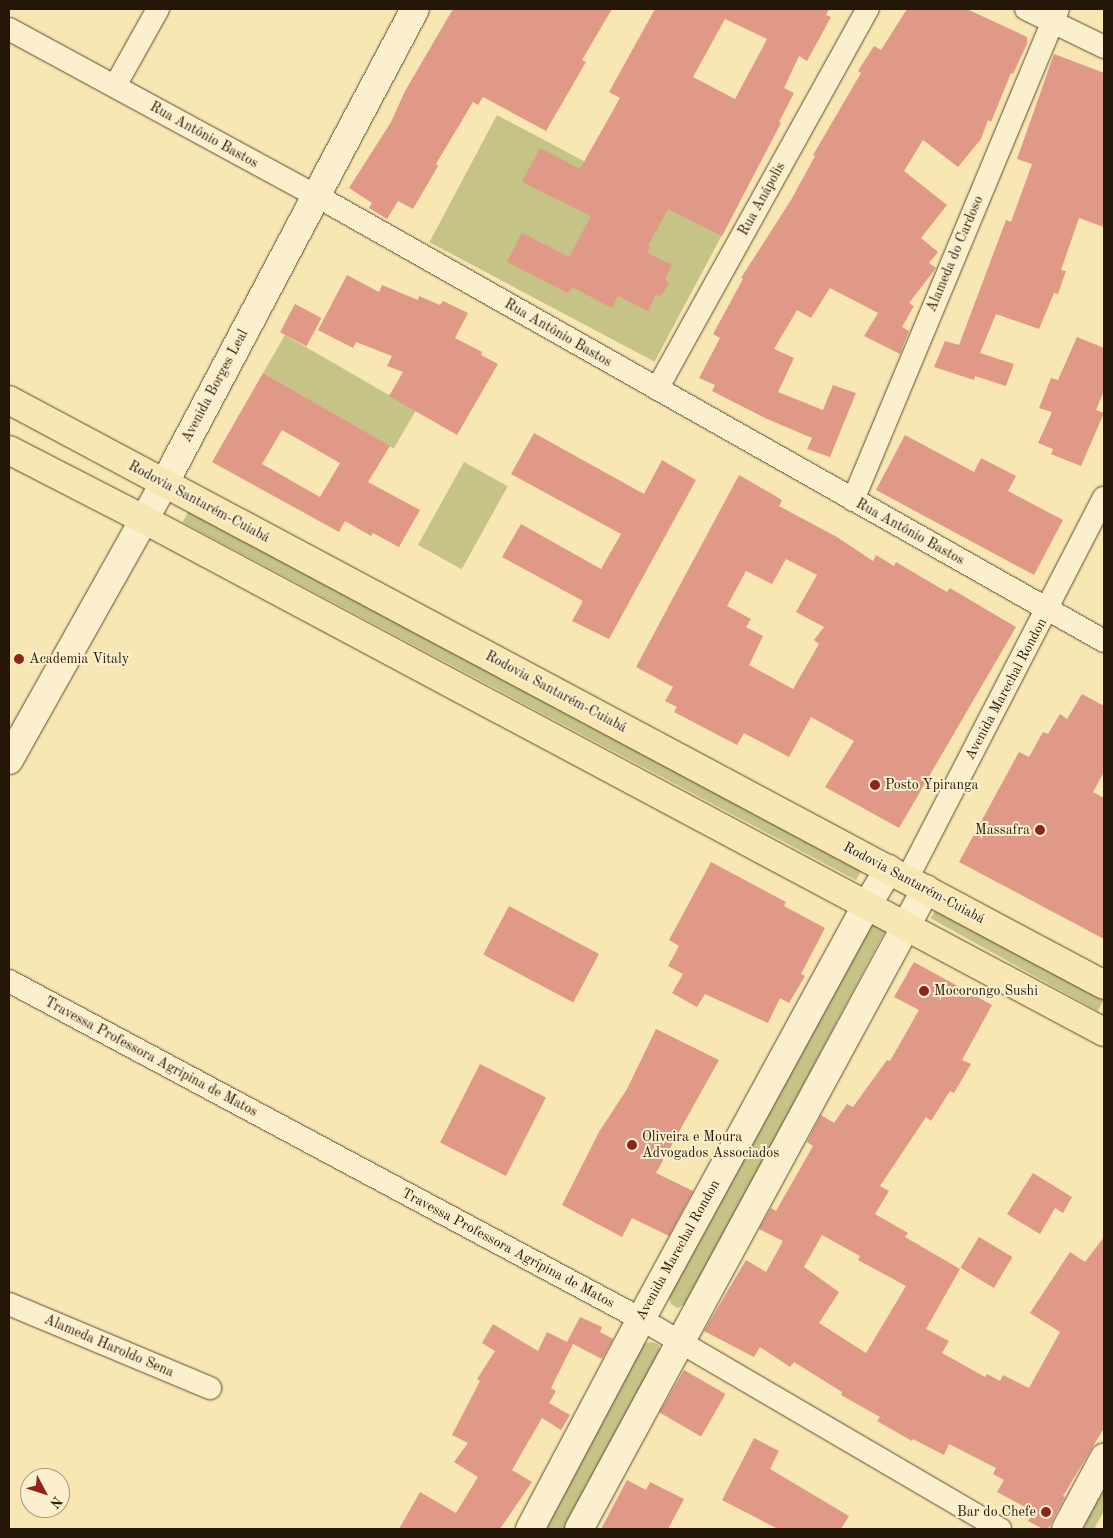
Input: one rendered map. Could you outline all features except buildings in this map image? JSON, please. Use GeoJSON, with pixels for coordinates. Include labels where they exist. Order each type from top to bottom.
{"type":"FeatureCollection","features":[{"type":"Feature","properties":{"kind":"highway","name":"Rodovia Santarém-Cuiabá"},"geometry":{"type":"LineString","coordinates":[[9,400],[1104,985]]}},
{"type":"Feature","properties":{"kind":"highway"},"geometry":{"type":"LineString","coordinates":[[9,450],[905,924],[1104,1032]]}},
{"type":"Feature","properties":{"kind":"street"},"geometry":{"type":"LineString","coordinates":[[115,86],[158,9]]}},
{"type":"Feature","properties":{"kind":"street","name":"Avenida Borges Leal"},"geometry":{"type":"LineString","coordinates":[[11,750],[164,484],[315,195],[415,9]]}},
{"type":"Feature","properties":{"kind":"street","name":"Rua Anápolis"},"geometry":{"type":"LineString","coordinates":[[656,389],[868,9]]}},
{"type":"Feature","properties":{"kind":"street"},"geometry":{"type":"LineString","coordinates":[[1026,9],[1055,16],[1104,47]]}},
{"type":"Feature","properties":{"kind":"street","name":"Alameda do Cardoso"},"geometry":{"type":"LineString","coordinates":[[853,500],[1055,16]]}},
{"type":"Feature","properties":{"kind":"street","name":"Rua Antônio Bastos"},"geometry":{"type":"LineString","coordinates":[[9,29],[315,195],[1104,641]]}},
{"type":"Feature","properties":{"kind":"street","name":"Avenida Marechal Rondon"},"geometry":{"type":"LineString","coordinates":[[579,1529],[905,924],[907,879],[1048,610],[1104,498]]}},
{"type":"Feature","properties":{"kind":"street","name":"Avenida Marechal Rondon"},"geometry":{"type":"LineString","coordinates":[[530,1529],[641,1318],[867,905],[907,879]]}},
{"type":"Feature","properties":{"kind":"street","name":"Travessa Professora Agripina de Matos"},"geometry":{"type":"LineString","coordinates":[[9,981],[641,1318],[1000,1529]]}},
{"type":"Feature","properties":{"kind":"street","name":"Alameda Haroldo Sena"},"geometry":{"type":"LineString","coordinates":[[9,1304],[210,1388]]}},
{"type":"Feature","properties":{"kind":"street"},"geometry":{"type":"LineString","coordinates":[[1066,1529],[1104,1458]]}},
{"type":"Feature","properties":{"kind":"shaded area"},"geometry":{"type":"Polygon","coordinates":[[[497,115],[722,235],[655,362],[429,242],[497,115]]]}},
{"type":"Feature","properties":{"kind":"shaded area"},"geometry":{"type":"Polygon","coordinates":[[[285,335],[416,410],[394,449],[263,373],[285,335]]]}},
{"type":"Feature","properties":{"kind":"shaded area"},"geometry":{"type":"Polygon","coordinates":[[[464,462],[508,486],[462,569],[418,545],[464,462]]]}},
{"type":"Feature","properties":{"kind":"shaded area"},"geometry":{"type":"Polygon","coordinates":[[[190,508],[864,866],[856,880],[182,522],[190,508]]]}},
{"type":"Feature","properties":{"kind":"shaded area"},"geometry":{"type":"Polygon","coordinates":[[[937,907],[1104,1000],[1098,1011],[931,918],[937,907]]]}},
{"type":"Feature","properties":{"kind":"shaded area"},"geometry":{"type":"Polygon","coordinates":[[[870,923],[885,931],[687,1304],[677,1308],[671,1304],[669,1296],[870,923]]]}},
{"type":"Feature","properties":{"kind":"shaded area"},"geometry":{"type":"Polygon","coordinates":[[[651,1342],[658,1344],[661,1352],[564,1529],[544,1529],[644,1344],[651,1342]]]}},
{"type":"Feature","properties":{"kind":"shaded area"},"geometry":{"type":"Polygon","coordinates":[[[1104,1483],[1104,1511],[1094,1529],[1079,1529],[1104,1483]]]}},
{"type":"Feature","properties":{"kind":"place","name":"Academia Vitaly"},"geometry":{"type":"Point","coordinates":[19,659]}},
{"type":"Feature","properties":{"kind":"place","name":"Posto Ypiranga"},"geometry":{"type":"Point","coordinates":[875,785]}},
{"type":"Feature","properties":{"kind":"place","name":"Massafra"},"geometry":{"type":"Point","coordinates":[1040,830]}},
{"type":"Feature","properties":{"kind":"place","name":"Mocorongo Sushi"},"geometry":{"type":"Point","coordinates":[924,991]}},
{"type":"Feature","properties":{"kind":"place","name":"Oliveira e Moura Advogados Associados"},"geometry":{"type":"Point","coordinates":[632,1145]}},
{"type":"Feature","properties":{"kind":"place","name":"Bar do Chefe"},"geometry":{"type":"Point","coordinates":[1046,1512]}}]}
